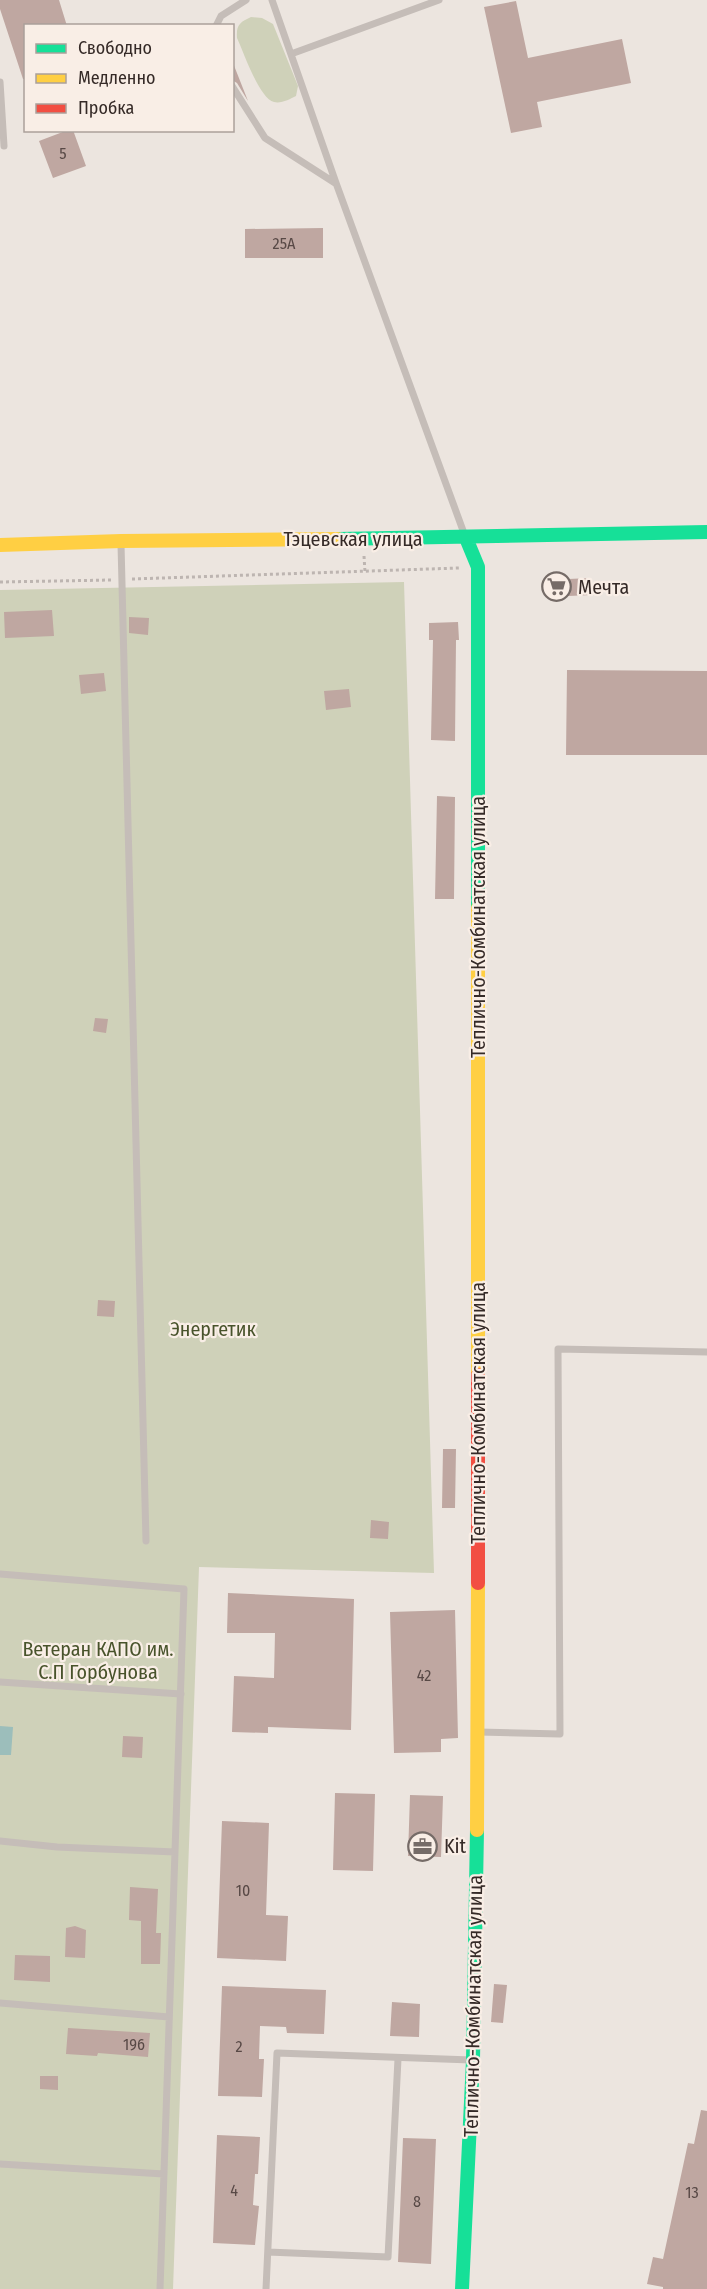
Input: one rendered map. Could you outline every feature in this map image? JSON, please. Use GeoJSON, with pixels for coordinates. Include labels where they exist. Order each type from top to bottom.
{"type":"FeatureCollection","features":[{"type":"Feature","properties":{"kind":"street","name":"Тэцевская улица"},"geometry":{"type":"LineString","coordinates":[[0,545],[707,532]]}},
{"type":"Feature","properties":{"kind":"street","name":"Теплично-Комбинатская улица"},"geometry":{"type":"LineString","coordinates":[[462,2289],[473,2060],[478,1732],[478,567],[466,538]]}},
{"type":"Feature","properties":{"kind":"lane"},"geometry":{"type":"LineString","coordinates":[[217,24],[221,16],[246,0]]}},
{"type":"Feature","properties":{"kind":"lane"},"geometry":{"type":"LineString","coordinates":[[272,0],[336,183],[466,538]]}},
{"type":"Feature","properties":{"kind":"lane"},"geometry":{"type":"LineString","coordinates":[[413,0],[416,9]]}},
{"type":"Feature","properties":{"kind":"lane"},"geometry":{"type":"LineString","coordinates":[[291,54],[439,0]]}},
{"type":"Feature","properties":{"kind":"lane"},"geometry":{"type":"LineString","coordinates":[[0,82],[4,146]]}},
{"type":"Feature","properties":{"kind":"lane"},"geometry":{"type":"LineString","coordinates":[[234,89],[265,138],[336,183]]}},
{"type":"Feature","properties":{"kind":"lane"},"geometry":{"type":"LineString","coordinates":[[121,541],[146,1541]]}},
{"type":"Feature","properties":{"kind":"lane"},"geometry":{"type":"LineString","coordinates":[[478,1732],[560,1734],[558,1349],[707,1352]]}},
{"type":"Feature","properties":{"kind":"lane"},"geometry":{"type":"LineString","coordinates":[[0,1574],[184,1589],[160,2289]]}},
{"type":"Feature","properties":{"kind":"lane"},"geometry":{"type":"LineString","coordinates":[[0,1682],[181,1694]]}},
{"type":"Feature","properties":{"kind":"lane"},"geometry":{"type":"LineString","coordinates":[[0,1841],[57,1847],[175,1852]]}},
{"type":"Feature","properties":{"kind":"lane"},"geometry":{"type":"LineString","coordinates":[[0,2003],[170,2017]]}},
{"type":"Feature","properties":{"kind":"lane"},"geometry":{"type":"LineString","coordinates":[[266,2289],[277,2053],[473,2060]]}},
{"type":"Feature","properties":{"kind":"lane"},"geometry":{"type":"LineString","coordinates":[[268,2252],[388,2257],[398,2059]]}},
{"type":"Feature","properties":{"kind":"lane"},"geometry":{"type":"LineString","coordinates":[[0,2164],[164,2174]]}},
{"type":"Feature","properties":{"kind":"path"},"geometry":{"type":"LineString","coordinates":[[0,582],[122,580],[478,567]]}},
{"type":"Feature","properties":{"kind":"green space"},"geometry":{"type":"Polygon","coordinates":[[[251,17],[262,18],[273,24],[298,86],[296,96],[282,102],[274,102],[268,99],[258,84],[237,38],[240,24],[251,17]]]}},
{"type":"Feature","properties":{"kind":"green space","name":"Энергетик"},"geometry":{"type":"Polygon","coordinates":[[[404,582],[434,1573],[199,1567],[173,2289],[0,2289],[0,590],[404,582]]]}},
{"type":"Feature","properties":{"kind":"water"},"geometry":{"type":"Polygon","coordinates":[[[0,1726],[13,1727],[11,1755],[0,1755],[0,1726]]]}},
{"type":"Feature","properties":{"kind":"building"},"geometry":{"type":"Polygon","coordinates":[[[0,0],[59,0],[66,24],[24,24],[24,79],[23,79],[0,9],[0,0]]]}},
{"type":"Feature","properties":{"kind":"building"},"geometry":{"type":"Polygon","coordinates":[[[516,1],[528,58],[622,39],[631,83],[537,102],[542,127],[511,133],[484,7],[516,1]]]}},
{"type":"Feature","properties":{"kind":"building"},"geometry":{"type":"Polygon","coordinates":[[[234,66],[248,101],[234,81],[234,66]]]}},
{"type":"Feature","properties":{"kind":"building"},"geometry":{"type":"Polygon","coordinates":[[[63,132],[74,132],[86,166],[53,178],[39,141],[63,132]]]}},
{"type":"Feature","properties":{"kind":"building"},"geometry":{"type":"Polygon","coordinates":[[[323,228],[323,258],[245,258],[245,229],[323,228]]]}},
{"type":"Feature","properties":{"kind":"building"},"geometry":{"type":"Polygon","coordinates":[[[591,578],[591,595],[546,597],[545,580],[591,578]]]}},
{"type":"Feature","properties":{"kind":"building"},"geometry":{"type":"Polygon","coordinates":[[[52,610],[54,636],[5,638],[4,612],[52,610]]]}},
{"type":"Feature","properties":{"kind":"building"},"geometry":{"type":"Polygon","coordinates":[[[129,617],[149,618],[148,635],[129,633],[129,617]]]}},
{"type":"Feature","properties":{"kind":"building"},"geometry":{"type":"Polygon","coordinates":[[[458,622],[455,741],[431,740],[433,640],[429,640],[429,623],[458,622]]]}},
{"type":"Feature","properties":{"kind":"building"},"geometry":{"type":"Polygon","coordinates":[[[567,670],[707,671],[707,755],[566,755],[567,670]]]}},
{"type":"Feature","properties":{"kind":"building"},"geometry":{"type":"Polygon","coordinates":[[[104,673],[106,691],[81,694],[79,675],[104,673]]]}},
{"type":"Feature","properties":{"kind":"building"},"geometry":{"type":"Polygon","coordinates":[[[349,689],[351,707],[326,710],[324,691],[349,689]]]}},
{"type":"Feature","properties":{"kind":"building"},"geometry":{"type":"Polygon","coordinates":[[[437,796],[455,797],[454,899],[435,899],[437,796]]]}},
{"type":"Feature","properties":{"kind":"building"},"geometry":{"type":"Polygon","coordinates":[[[95,1018],[108,1019],[106,1033],[93,1031],[95,1018]]]}},
{"type":"Feature","properties":{"kind":"building"},"geometry":{"type":"Polygon","coordinates":[[[98,1300],[115,1301],[114,1317],[97,1316],[98,1300]]]}},
{"type":"Feature","properties":{"kind":"building"},"geometry":{"type":"Polygon","coordinates":[[[443,1449],[456,1449],[455,1508],[442,1508],[443,1449]]]}},
{"type":"Feature","properties":{"kind":"building"},"geometry":{"type":"Polygon","coordinates":[[[371,1520],[389,1522],[388,1539],[370,1538],[371,1520]]]}},
{"type":"Feature","properties":{"kind":"building"},"geometry":{"type":"Polygon","coordinates":[[[228,1593],[354,1599],[351,1730],[268,1727],[268,1733],[232,1732],[234,1676],[274,1678],[275,1633],[227,1633],[228,1593]]]}},
{"type":"Feature","properties":{"kind":"building"},"geometry":{"type":"Polygon","coordinates":[[[455,1610],[458,1738],[441,1739],[441,1752],[394,1753],[390,1612],[455,1610]]]}},
{"type":"Feature","properties":{"kind":"building"},"geometry":{"type":"Polygon","coordinates":[[[123,1736],[143,1737],[142,1758],[122,1757],[123,1736]]]}},
{"type":"Feature","properties":{"kind":"building"},"geometry":{"type":"Polygon","coordinates":[[[335,1793],[375,1794],[373,1871],[333,1870],[335,1793]]]}},
{"type":"Feature","properties":{"kind":"building"},"geometry":{"type":"Polygon","coordinates":[[[410,1795],[443,1796],[441,1857],[408,1856],[410,1795]]]}},
{"type":"Feature","properties":{"kind":"building"},"geometry":{"type":"Polygon","coordinates":[[[222,1821],[269,1823],[266,1915],[288,1916],[286,1961],[217,1958],[222,1821]]]}},
{"type":"Feature","properties":{"kind":"building"},"geometry":{"type":"Polygon","coordinates":[[[130,1887],[158,1889],[156,1933],[161,1933],[160,1964],[141,1964],[141,1921],[129,1920],[130,1887]]]}},
{"type":"Feature","properties":{"kind":"building"},"geometry":{"type":"Polygon","coordinates":[[[75,1926],[86,1930],[85,1958],[65,1957],[66,1928],[75,1926]]]}},
{"type":"Feature","properties":{"kind":"building"},"geometry":{"type":"Polygon","coordinates":[[[15,1955],[50,1956],[50,1982],[14,1980],[15,1955]]]}},
{"type":"Feature","properties":{"kind":"building"},"geometry":{"type":"Polygon","coordinates":[[[494,1984],[507,1985],[503,2023],[491,2022],[494,1984]]]}},
{"type":"Feature","properties":{"kind":"building"},"geometry":{"type":"Polygon","coordinates":[[[222,1986],[326,1990],[324,2034],[287,2033],[286,2027],[260,2026],[259,2059],[264,2059],[262,2097],[218,2096],[222,1986]]]}},
{"type":"Feature","properties":{"kind":"building"},"geometry":{"type":"Polygon","coordinates":[[[392,2002],[420,2004],[419,2037],[390,2036],[392,2002]]]}},
{"type":"Feature","properties":{"kind":"building"},"geometry":{"type":"Polygon","coordinates":[[[68,2028],[150,2033],[148,2057],[98,2053],[97,2056],[66,2054],[68,2028]]]}},
{"type":"Feature","properties":{"kind":"building"},"geometry":{"type":"Polygon","coordinates":[[[40,2076],[58,2076],[58,2090],[40,2089],[40,2076]]]}},
{"type":"Feature","properties":{"kind":"building"},"geometry":{"type":"Polygon","coordinates":[[[701,2110],[707,2111],[707,2289],[663,2289],[663,2287],[647,2284],[653,2257],[663,2259],[688,2143],[694,2144],[701,2110]]]}},
{"type":"Feature","properties":{"kind":"building"},"geometry":{"type":"Polygon","coordinates":[[[217,2135],[260,2137],[253,2205],[259,2206],[255,2245],[213,2243],[217,2135]]]}},
{"type":"Feature","properties":{"kind":"building"},"geometry":{"type":"Polygon","coordinates":[[[403,2138],[436,2139],[431,2264],[398,2262],[403,2138]]]}},
{"type":"Feature","properties":{"kind":"traffic: fast"},"geometry":{"type":"LineString","coordinates":[[338,539],[707,532]]}},
{"type":"Feature","properties":{"kind":"traffic: fast"},"geometry":{"type":"LineString","coordinates":[[466,538],[478,567],[478,908]]}},
{"type":"Feature","properties":{"kind":"traffic: fast"},"geometry":{"type":"LineString","coordinates":[[462,2289],[473,2060],[477,1830]]}},
{"type":"Feature","properties":{"kind":"traffic: slow"},"geometry":{"type":"LineString","coordinates":[[0,545],[121,541],[338,539]]}},
{"type":"Feature","properties":{"kind":"traffic: slow"},"geometry":{"type":"LineString","coordinates":[[478,908],[478,1375]]}},
{"type":"Feature","properties":{"kind":"traffic: slow"},"geometry":{"type":"LineString","coordinates":[[477,1830],[478,1583]]}},
{"type":"Feature","properties":{"kind":"traffic: jam"},"geometry":{"type":"LineString","coordinates":[[478,1375],[478,1583]]}},
{"type":"Feature","properties":{"kind":"place","name":"Мечта"},"geometry":{"type":"Point","coordinates":[557,587]}},
{"type":"Feature","properties":{"kind":"place","name":"Kit"},"geometry":{"type":"Point","coordinates":[423,1846]}},
{"type":"Feature","properties":{"kind":"park label","name":"Ветеран КАПО им. С.П Горбунова"},"geometry":{"type":"Point","coordinates":[98,1660]}}]}
